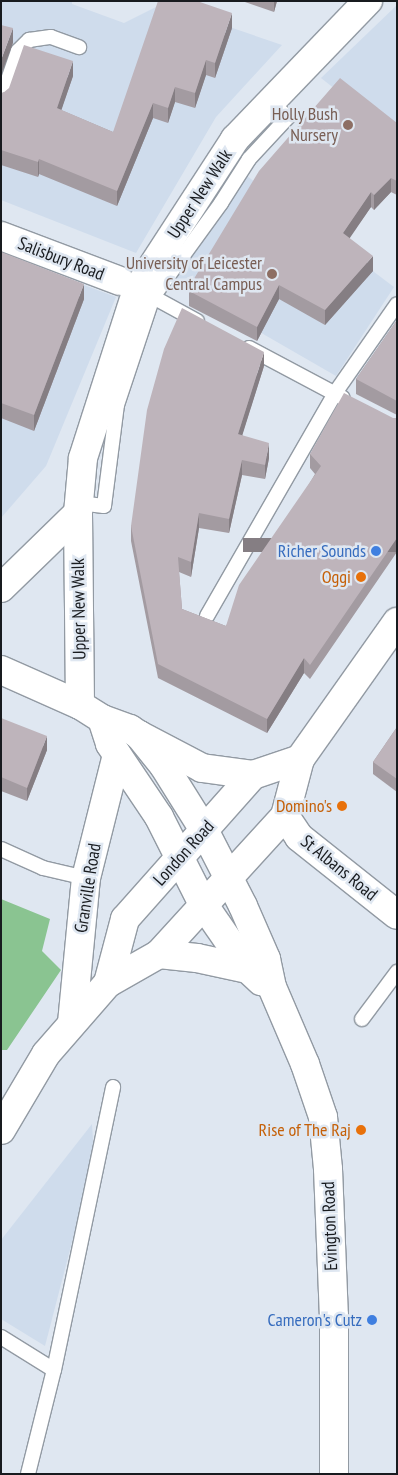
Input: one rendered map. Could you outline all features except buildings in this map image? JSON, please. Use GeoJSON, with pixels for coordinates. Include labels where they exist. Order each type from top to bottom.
{"type":"FeatureCollection","features":[{"type":"Feature","properties":{"kind":"street","name":"Upper New Walk"},"geometry":{"type":"LineString","coordinates":[[91,712],[78,508],[83,458],[137,290],[235,139],[368,1]]}},
{"type":"Feature","properties":{"kind":"street","name":"Salisbury Road"},"geometry":{"type":"LineString","coordinates":[[1,236],[120,281]]}},
{"type":"Feature","properties":{"kind":"street","name":"Upper New Walk"},"geometry":{"type":"LineString","coordinates":[[1,588],[78,508]]}},
{"type":"Feature","properties":{"kind":"street","name":"London Road"},"geometry":{"type":"LineString","coordinates":[[1,1130],[46,1054],[108,983],[159,954],[285,816],[300,759],[397,622]]}},
{"type":"Feature","properties":{"kind":"street"},"geometry":{"type":"LineString","coordinates":[[1,670],[130,729],[202,768],[253,775]]}},
{"type":"Feature","properties":{"kind":"street"},"geometry":{"type":"LineString","coordinates":[[91,712],[117,755],[159,817],[203,904],[248,969],[257,979],[272,987]]}},
{"type":"Feature","properties":{"kind":"street"},"geometry":{"type":"LineString","coordinates":[[139,735],[164,766],[204,830],[228,877]]}},
{"type":"Feature","properties":{"kind":"street","name":"Granville Road"},"geometry":{"type":"LineString","coordinates":[[72,1023],[86,878],[117,755]]}},
{"type":"Feature","properties":{"kind":"street","name":"London Road"},"geometry":{"type":"LineString","coordinates":[[108,983],[125,918],[253,775],[300,759]]}},
{"type":"Feature","properties":{"kind":"street","name":"St Albans Road"},"geometry":{"type":"LineString","coordinates":[[285,816],[298,837],[397,915]]}},
{"type":"Feature","properties":{"kind":"street","name":"Evington Road"},"geometry":{"type":"LineString","coordinates":[[228,877],[266,959],[272,987],[305,1064],[323,1117],[328,1169],[334,1316],[334,1474]]}},
{"type":"Feature","properties":{"kind":"street"},"geometry":{"type":"LineString","coordinates":[[159,954],[198,958],[248,969]]}},
{"type":"Feature","properties":{"kind":"lane"},"geometry":{"type":"LineString","coordinates":[[1,100],[18,52],[29,40],[51,38],[79,47]]}},
{"type":"Feature","properties":{"kind":"lane"},"geometry":{"type":"LineString","coordinates":[[78,508],[104,506],[117,405],[153,298],[221,203],[249,159],[288,117],[270,102]]}},
{"type":"Feature","properties":{"kind":"lane"},"geometry":{"type":"LineString","coordinates":[[153,298],[213,330]]}},
{"type":"Feature","properties":{"kind":"lane"},"geometry":{"type":"LineString","coordinates":[[207,616],[335,393],[397,304]]}},
{"type":"Feature","properties":{"kind":"lane"},"geometry":{"type":"LineString","coordinates":[[239,343],[352,402]]}},
{"type":"Feature","properties":{"kind":"lane"},"geometry":{"type":"LineString","coordinates":[[1,849],[44,868],[86,878]]}},
{"type":"Feature","properties":{"kind":"lane"},"geometry":{"type":"LineString","coordinates":[[362,1019],[397,972]]}},
{"type":"Feature","properties":{"kind":"lane"},"geometry":{"type":"LineString","coordinates":[[28,1474],[54,1370],[113,1087]]}},
{"type":"Feature","properties":{"kind":"lane"},"geometry":{"type":"LineString","coordinates":[[1,1337],[54,1370]]}},
{"type":"Feature","properties":{"kind":"shaded area"},"geometry":{"type":"Polygon","coordinates":[[[1,1],[72,1],[72,4],[124,23],[162,4],[282,45],[216,117],[136,253],[1,200],[1,80],[15,44],[1,39],[1,1]]]}},
{"type":"Feature","properties":{"kind":"shaded area"},"geometry":{"type":"Polygon","coordinates":[[[397,5],[397,138],[321,78],[397,5]]]}},
{"type":"Feature","properties":{"kind":"shaded area","name":"University of Leicester Central Campus"},"geometry":{"type":"Polygon","coordinates":[[[235,167],[394,287],[336,376],[164,277],[235,167]]]}},
{"type":"Feature","properties":{"kind":"shaded area"},"geometry":{"type":"Polygon","coordinates":[[[1,254],[116,297],[46,466],[1,518],[1,254]]]}},
{"type":"Feature","properties":{"kind":"shaded area"},"geometry":{"type":"Polygon","coordinates":[[[92,1124],[94,1157],[45,1346],[1,1319],[1,1240],[92,1124]]]}},
{"type":"Feature","properties":{"kind":"green space"},"geometry":{"type":"Polygon","coordinates":[[[1,899],[50,919],[42,951],[61,970],[7,1050],[1,1050],[1,899]]]}},
{"type":"Feature","properties":{"kind":"place","name":"Holly Bush Nursery"},"geometry":{"type":"Point","coordinates":[348,125]}},
{"type":"Feature","properties":{"kind":"place","name":"University of Leicester Central Campus"},"geometry":{"type":"Point","coordinates":[272,274]}},
{"type":"Feature","properties":{"kind":"place","name":"Richer Sounds"},"geometry":{"type":"Point","coordinates":[376,551]}},
{"type":"Feature","properties":{"kind":"place","name":"Oggi"},"geometry":{"type":"Point","coordinates":[361,577]}},
{"type":"Feature","properties":{"kind":"place","name":"Domino's"},"geometry":{"type":"Point","coordinates":[342,806]}},
{"type":"Feature","properties":{"kind":"place","name":"Rise of The Raj"},"geometry":{"type":"Point","coordinates":[361,1130]}},
{"type":"Feature","properties":{"kind":"place","name":"Cameron's Cutz"},"geometry":{"type":"Point","coordinates":[372,1320]}}]}
